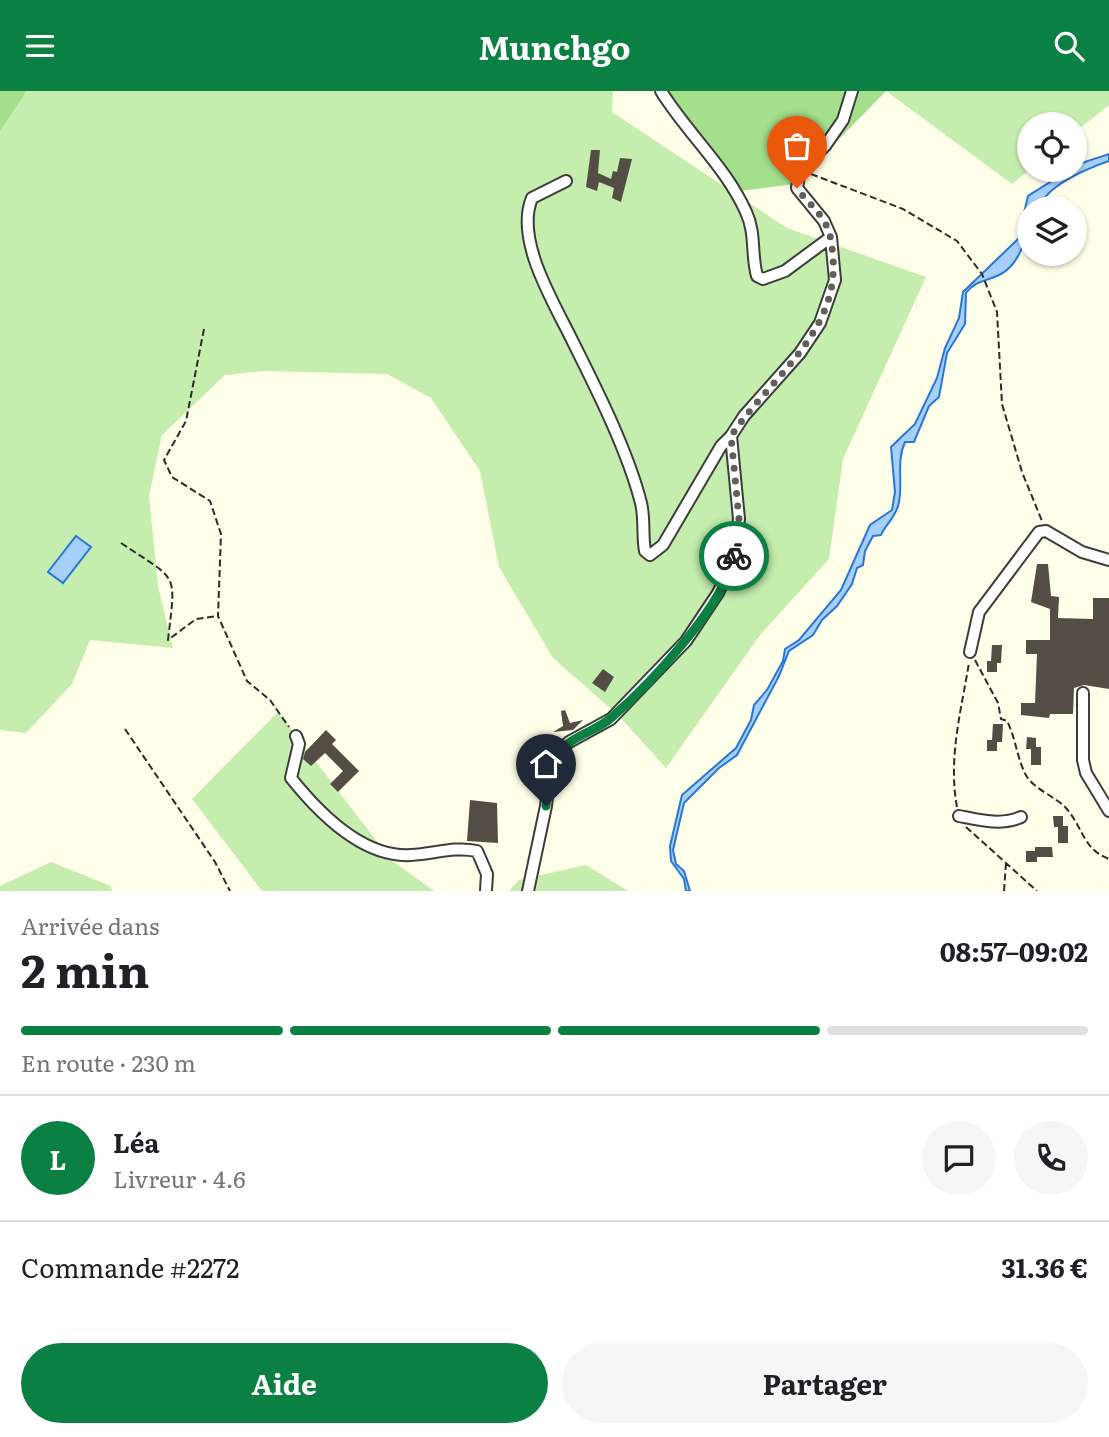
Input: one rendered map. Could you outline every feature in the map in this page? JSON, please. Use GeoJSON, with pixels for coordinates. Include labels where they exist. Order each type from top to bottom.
{"type":"FeatureCollection","features":[{"type":"Feature","properties":{"kind":"street"},"geometry":{"type":"LineString","coordinates":[[662,91],[680,121],[728,179],[747,212],[755,243],[757,276],[762,279],[785,271],[831,237]]}},
{"type":"Feature","properties":{"kind":"street"},"geometry":{"type":"LineString","coordinates":[[566,181],[533,198],[529,206],[529,231],[551,302],[574,343],[641,503],[645,551],[650,555],[663,545],[721,446],[800,353],[820,323],[835,279],[831,237],[824,221],[797,188],[799,172],[825,146],[843,120],[852,91]]}},
{"type":"Feature","properties":{"kind":"street"},"geometry":{"type":"LineString","coordinates":[[528,891],[546,806],[550,771],[558,753],[569,742],[611,719],[685,641],[718,593],[733,561],[739,519],[731,436]]}},
{"type":"Feature","properties":{"kind":"street"},"geometry":{"type":"LineString","coordinates":[[970,652],[979,612],[1038,533],[1046,531],[1082,552],[1109,560]]}},
{"type":"Feature","properties":{"kind":"street"},"geometry":{"type":"LineString","coordinates":[[1083,693],[1086,773],[1109,811]]}},
{"type":"Feature","properties":{"kind":"street"},"geometry":{"type":"LineString","coordinates":[[296,736],[299,744],[291,778],[313,805],[353,837],[390,856],[430,854],[464,848],[477,851],[487,874],[486,891]]}},
{"type":"Feature","properties":{"kind":"street"},"geometry":{"type":"LineString","coordinates":[[959,816],[988,821],[1011,821],[1021,817]]}},
{"type":"Feature","properties":{"kind":"path"},"geometry":{"type":"LineString","coordinates":[[799,172],[904,209],[957,241],[982,274],[998,312],[1002,404],[1022,473],[1046,531]]}},
{"type":"Feature","properties":{"kind":"path"},"geometry":{"type":"LineString","coordinates":[[204,329],[186,421],[164,460],[172,477],[210,501],[221,534],[218,616],[247,681],[270,700],[296,736]]}},
{"type":"Feature","properties":{"kind":"path"},"geometry":{"type":"LineString","coordinates":[[121,544],[170,576],[174,587],[168,640],[195,619],[218,616]]}},
{"type":"Feature","properties":{"kind":"path"},"geometry":{"type":"LineString","coordinates":[[970,652],[953,759],[953,784],[959,816],[968,830],[1037,891]]}},
{"type":"Feature","properties":{"kind":"path"},"geometry":{"type":"LineString","coordinates":[[970,652],[998,703],[1001,719],[1007,721],[1016,740],[1027,776],[1064,806],[1085,843],[1096,854],[1109,859]]}},
{"type":"Feature","properties":{"kind":"path"},"geometry":{"type":"LineString","coordinates":[[125,729],[215,862],[230,891]]}},
{"type":"Feature","properties":{"kind":"path"},"geometry":{"type":"LineString","coordinates":[[1004,891],[1007,862]]}},
{"type":"Feature","properties":{"kind":"green space"},"geometry":{"type":"Polygon","coordinates":[[[0,91],[27,91],[0,131],[0,91]]]}},
{"type":"Feature","properties":{"kind":"green space"},"geometry":{"type":"Polygon","coordinates":[[[27,91],[613,91],[612,112],[787,228],[926,277],[843,459],[829,559],[760,635],[666,768],[618,715],[553,658],[499,567],[480,471],[431,398],[387,374],[264,371],[225,375],[162,435],[149,496],[158,586],[173,648],[90,640],[72,684],[26,733],[0,730],[0,131],[27,91]]]}},
{"type":"Feature","properties":{"kind":"green space"},"geometry":{"type":"Polygon","coordinates":[[[658,91],[886,91],[795,184],[740,191],[674,120],[658,91]]]}},
{"type":"Feature","properties":{"kind":"green space"},"geometry":{"type":"Polygon","coordinates":[[[886,91],[1109,91],[1109,105],[1087,122],[1087,112],[1017,112],[1017,180],[1012,184],[886,91]]]}},
{"type":"Feature","properties":{"kind":"green space"},"geometry":{"type":"Polygon","coordinates":[[[278,712],[391,860],[434,891],[262,891],[192,799],[278,712]]]}},
{"type":"Feature","properties":{"kind":"green space"},"geometry":{"type":"Polygon","coordinates":[[[51,862],[111,886],[112,891],[0,891],[0,886],[51,862]]]}},
{"type":"Feature","properties":{"kind":"green space"},"geometry":{"type":"Polygon","coordinates":[[[586,865],[628,891],[509,891],[519,880],[586,865]]]}},
{"type":"Feature","properties":{"kind":"water"},"geometry":{"type":"Polygon","coordinates":[[[1109,154],[1109,161],[1087,170],[1087,161],[1109,154]]]}},
{"type":"Feature","properties":{"kind":"water"},"geometry":{"type":"Polygon","coordinates":[[[1050,182],[1063,182],[1046,196],[1028,196],[1050,182]]]}},
{"type":"Feature","properties":{"kind":"water"},"geometry":{"type":"Polygon","coordinates":[[[1017,240],[1017,258],[1007,270],[977,283],[966,293],[965,324],[947,353],[939,397],[929,406],[914,442],[905,442],[902,449],[900,494],[896,512],[881,535],[873,536],[865,551],[863,565],[857,568],[852,584],[837,606],[822,620],[813,635],[789,651],[779,676],[737,755],[719,768],[684,803],[673,850],[676,864],[684,871],[690,891],[686,891],[684,879],[671,861],[670,846],[682,795],[736,748],[751,720],[754,705],[767,690],[783,661],[785,649],[799,640],[841,590],[870,525],[892,510],[895,492],[891,447],[915,424],[937,378],[945,348],[959,318],[963,292],[1017,240]]]}},
{"type":"Feature","properties":{"kind":"water"},"geometry":{"type":"Polygon","coordinates":[[[76,536],[91,547],[63,583],[48,572],[76,536]]]}},
{"type":"Feature","properties":{"kind":"building"},"geometry":{"type":"Polygon","coordinates":[[[591,150],[600,150],[598,173],[611,179],[613,171],[617,172],[620,158],[632,159],[621,202],[612,198],[614,188],[599,182],[597,191],[586,187],[591,150]]]}},
{"type":"Feature","properties":{"kind":"building"},"geometry":{"type":"Polygon","coordinates":[[[1037,564],[1048,564],[1051,596],[1059,597],[1058,618],[1093,619],[1093,598],[1109,598],[1109,689],[1084,685],[1074,688],[1073,714],[1050,714],[1049,718],[1021,715],[1021,703],[1035,703],[1037,654],[1026,654],[1026,640],[1050,640],[1050,609],[1031,602],[1037,564]]]}},
{"type":"Feature","properties":{"kind":"building"},"geometry":{"type":"Polygon","coordinates":[[[992,645],[1002,645],[1001,663],[997,663],[997,672],[987,672],[987,661],[991,661],[992,645]]]}},
{"type":"Feature","properties":{"kind":"building"},"geometry":{"type":"Polygon","coordinates":[[[603,669],[614,677],[605,692],[592,683],[603,669]]]}},
{"type":"Feature","properties":{"kind":"building"},"geometry":{"type":"Polygon","coordinates":[[[565,710],[570,723],[583,720],[573,730],[553,732],[563,726],[561,711],[565,710]]]}},
{"type":"Feature","properties":{"kind":"building"},"geometry":{"type":"Polygon","coordinates":[[[993,724],[1003,724],[1002,742],[997,742],[997,751],[987,751],[987,740],[992,740],[993,724]]]}},
{"type":"Feature","properties":{"kind":"building"},"geometry":{"type":"Polygon","coordinates":[[[326,730],[336,740],[332,744],[359,771],[338,792],[330,784],[343,771],[325,753],[311,766],[303,759],[305,752],[326,730]]]}},
{"type":"Feature","properties":{"kind":"building"},"geometry":{"type":"Polygon","coordinates":[[[1027,737],[1036,738],[1036,747],[1041,747],[1041,765],[1031,765],[1031,749],[1026,749],[1027,737]]]}},
{"type":"Feature","properties":{"kind":"building"},"geometry":{"type":"Polygon","coordinates":[[[470,800],[497,803],[498,843],[467,841],[470,800]]]}},
{"type":"Feature","properties":{"kind":"building"},"geometry":{"type":"Polygon","coordinates":[[[1053,816],[1063,816],[1063,826],[1068,826],[1068,843],[1058,843],[1058,827],[1054,827],[1053,816]]]}},
{"type":"Feature","properties":{"kind":"building"},"geometry":{"type":"Polygon","coordinates":[[[1035,847],[1052,847],[1053,857],[1037,857],[1037,862],[1026,862],[1026,851],[1035,851],[1035,847]]]}},
{"type":"Feature","properties":{"kind":"way so far"},"geometry":{"type":"LineString","coordinates":[[734,556],[739,519],[731,436],[744,417],[800,353],[820,323],[835,279],[831,237],[824,221],[797,188]]}},
{"type":"Feature","properties":{"kind":"route"},"geometry":{"type":"LineString","coordinates":[[546,806],[550,771],[558,753],[569,742],[611,719],[685,641],[718,593],[734,556]]}}]}
